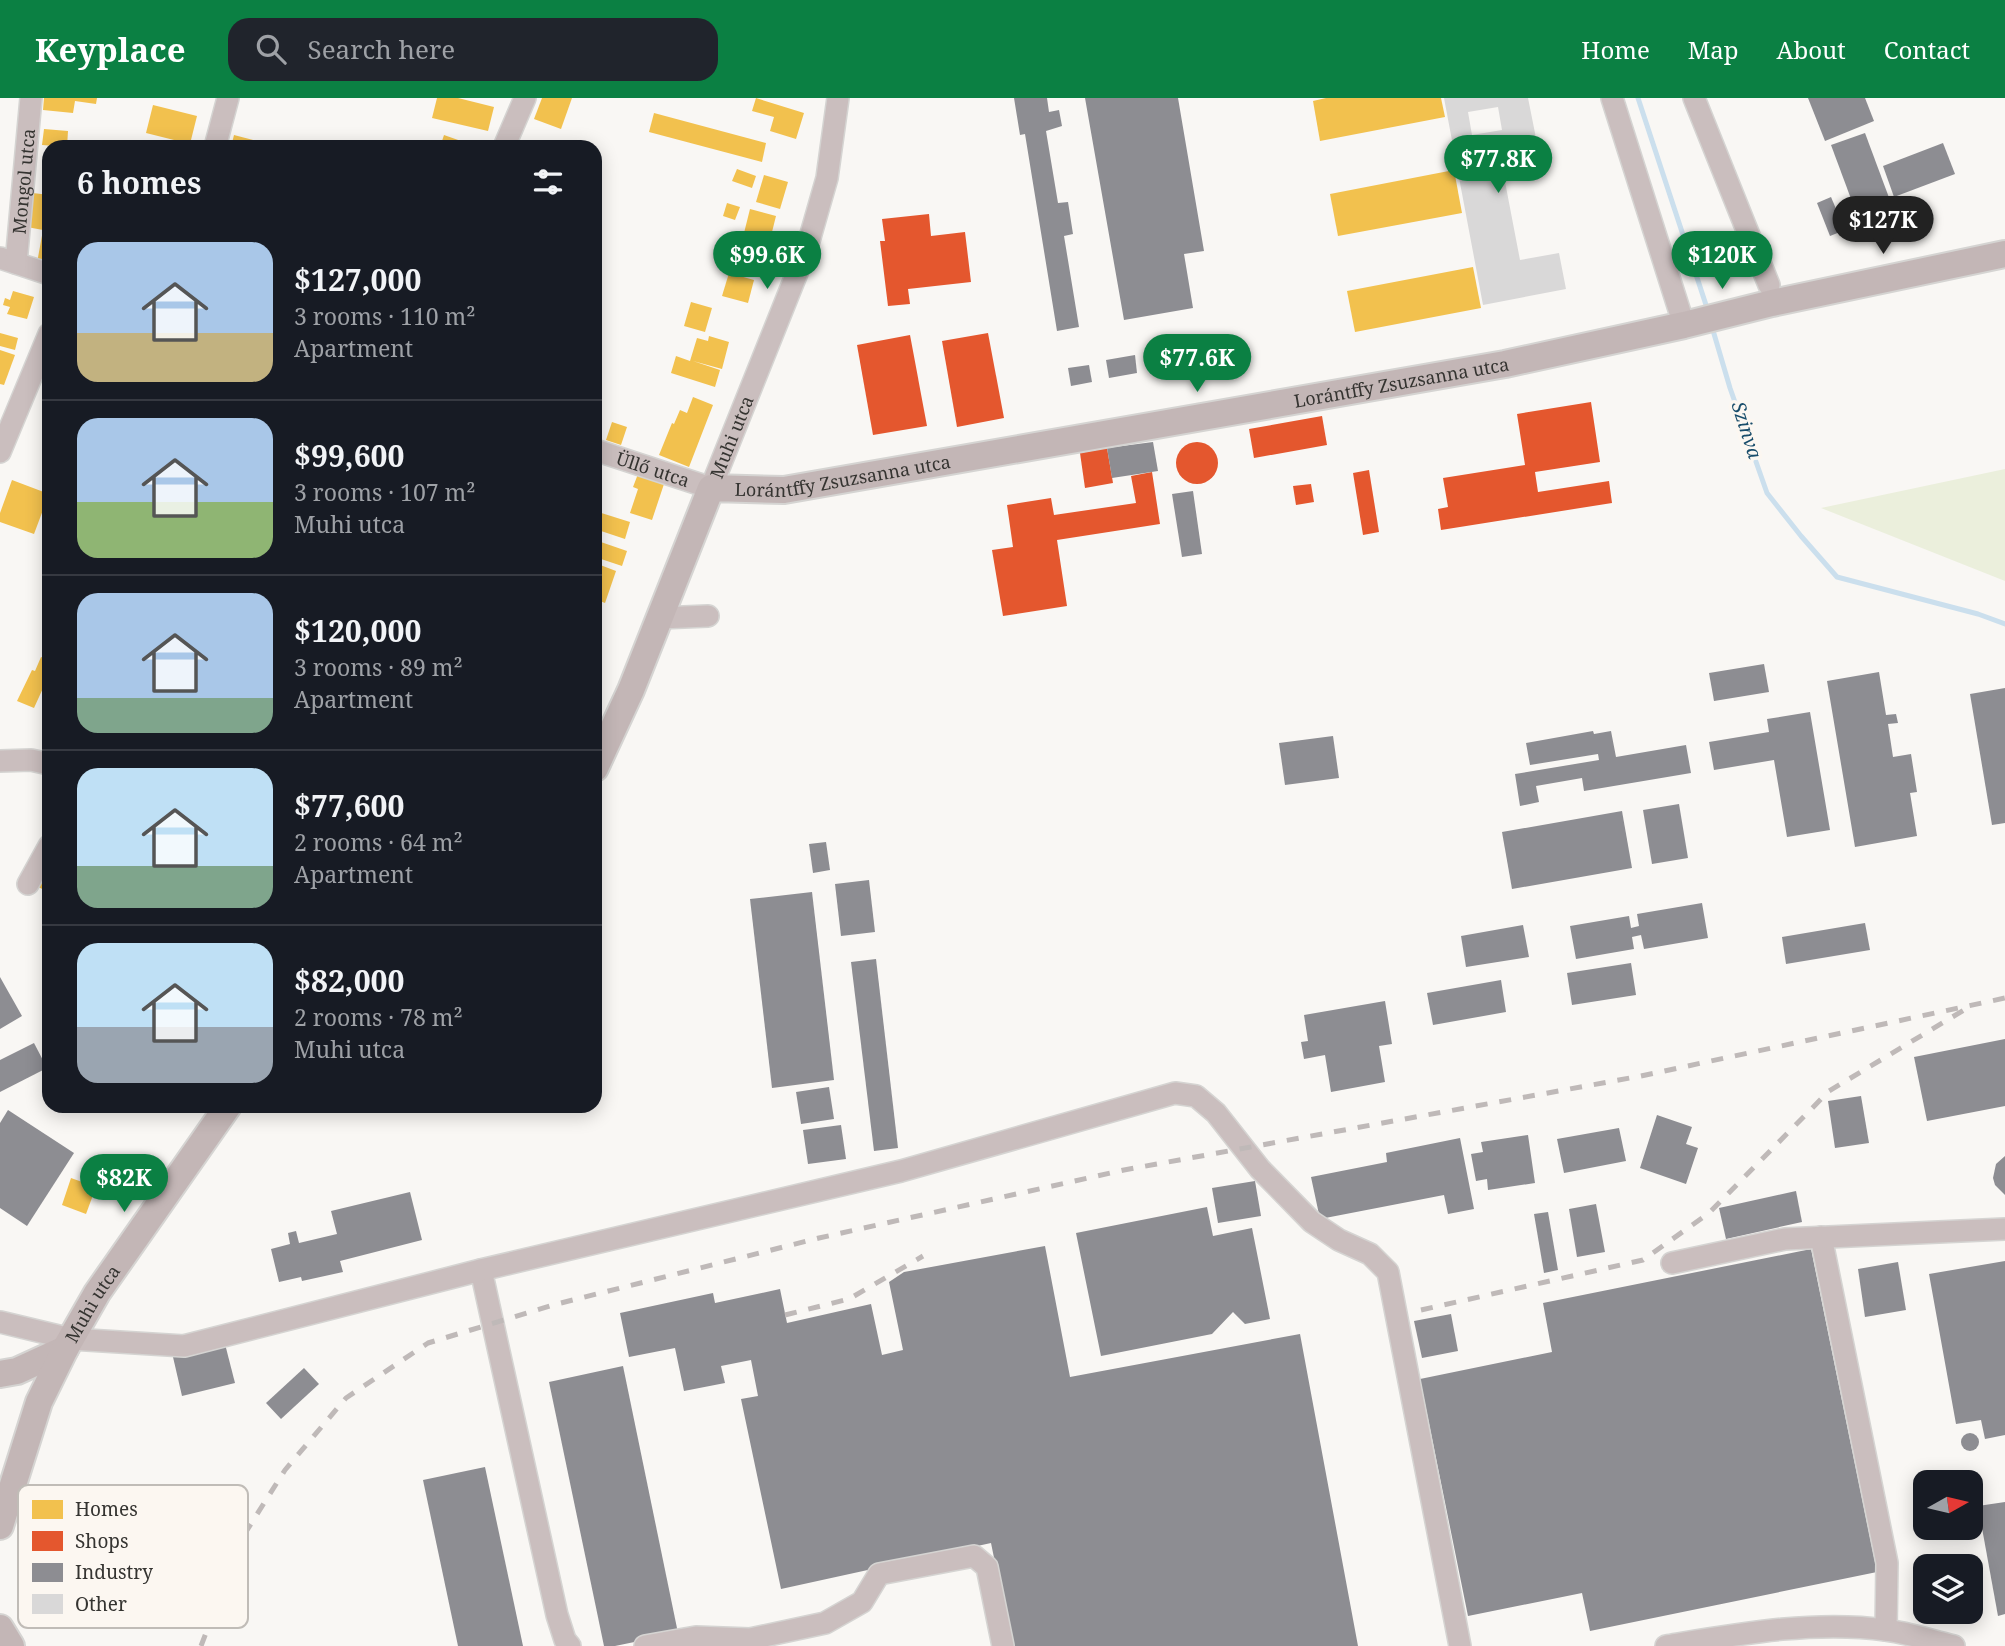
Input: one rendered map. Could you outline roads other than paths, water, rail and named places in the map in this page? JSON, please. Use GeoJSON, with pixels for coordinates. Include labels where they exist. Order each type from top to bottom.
{"type":"FeatureCollection","features":[{"type":"Feature","properties":{"kind":"main road","name":"Lorántffy Zsuzsanna utca"},"geometry":{"type":"LineString","coordinates":[[711,488],[740,490],[798,487],[1505,364],[1684,325],[1770,294],[2005,254]]}},
{"type":"Feature","properties":{"kind":"main road","name":"Muhi utca"},"geometry":{"type":"LineString","coordinates":[[602,752],[660,618],[711,488]]}},
{"type":"Feature","properties":{"kind":"main road","name":"Muhi utca"},"geometry":{"type":"LineString","coordinates":[[0,1526],[39,1402],[68,1344],[97,1293],[223,1113]]}},
{"type":"Feature","properties":{"kind":"main road"},"geometry":{"type":"LineString","coordinates":[[0,1374],[17,1371],[68,1344]]}},
{"type":"Feature","properties":{"kind":"main road"},"geometry":{"type":"LineString","coordinates":[[0,1628],[11,1646]]}},
{"type":"Feature","properties":{"kind":"street","name":"Mongol utca"},"geometry":{"type":"LineString","coordinates":[[8,260],[31,98]]}},
{"type":"Feature","properties":{"kind":"street"},"geometry":{"type":"LineString","coordinates":[[217,140],[228,98]]}},
{"type":"Feature","properties":{"kind":"street"},"geometry":{"type":"LineString","coordinates":[[507,140],[525,98]]}},
{"type":"Feature","properties":{"kind":"street","name":"Muhi utca"},"geometry":{"type":"LineString","coordinates":[[711,488],[807,248],[827,178],[838,98]]}},
{"type":"Feature","properties":{"kind":"street"},"geometry":{"type":"LineString","coordinates":[[1612,98],[1684,325]]}},
{"type":"Feature","properties":{"kind":"street"},"geometry":{"type":"LineString","coordinates":[[1694,98],[1770,294]]}},
{"type":"Feature","properties":{"kind":"street"},"geometry":{"type":"LineString","coordinates":[[8,260],[42,272]]}},
{"type":"Feature","properties":{"kind":"street"},"geometry":{"type":"LineString","coordinates":[[0,452],[42,351]]}},
{"type":"Feature","properties":{"kind":"street","name":"Üllő utca"},"geometry":{"type":"LineString","coordinates":[[602,452],[711,488]]}},
{"type":"Feature","properties":{"kind":"street"},"geometry":{"type":"LineString","coordinates":[[660,618],[708,616]]}},
{"type":"Feature","properties":{"kind":"street"},"geometry":{"type":"LineString","coordinates":[[0,761],[42,762]]}},
{"type":"Feature","properties":{"kind":"street"},"geometry":{"type":"LineString","coordinates":[[28,884],[42,859]]}},
{"type":"Feature","properties":{"kind":"street"},"geometry":{"type":"LineString","coordinates":[[0,1322],[68,1344],[184,1346],[481,1270],[901,1171],[1175,1093],[1196,1096],[1216,1113],[1260,1169],[1312,1222],[1339,1240],[1370,1254],[1388,1272],[1460,1646]]}},
{"type":"Feature","properties":{"kind":"street"},"geometry":{"type":"LineString","coordinates":[[1672,1263],[1785,1239],[2005,1229]]}},
{"type":"Feature","properties":{"kind":"street"},"geometry":{"type":"LineString","coordinates":[[1821,1237],[1887,1563],[1886,1630]]}},
{"type":"Feature","properties":{"kind":"street"},"geometry":{"type":"LineString","coordinates":[[481,1270],[557,1615],[565,1640],[570,1646]]}},
{"type":"Feature","properties":{"kind":"street"},"geometry":{"type":"LineString","coordinates":[[645,1646],[696,1636],[750,1639],[825,1623],[862,1602],[879,1574],[974,1556],[987,1567],[1003,1646]]}},
{"type":"Feature","properties":{"kind":"street"},"geometry":{"type":"LineString","coordinates":[[1666,1646],[1732,1635],[1824,1627],[1886,1630],[1954,1646]]}},
{"type":"Feature","properties":{"kind":"waterway","name":"Szinva"},"geometry":{"type":"LineString","coordinates":[[1638,98],[1708,311]]}},
{"type":"Feature","properties":{"kind":"waterway","name":"Szinva"},"geometry":{"type":"LineString","coordinates":[[1712,327],[1767,493],[1837,577],[1978,614],[2005,624]]}},
{"type":"Feature","properties":{"kind":"railway"},"geometry":{"type":"LineString","coordinates":[[248,1529],[285,1470],[346,1398],[428,1343],[553,1305],[819,1238],[1124,1170],[1641,1076],[2005,998]]}},
{"type":"Feature","properties":{"kind":"railway"},"geometry":{"type":"LineString","coordinates":[[1421,1310],[1643,1260],[1709,1213],[1829,1091],[1964,1010]]}},
{"type":"Feature","properties":{"kind":"railway"},"geometry":{"type":"LineString","coordinates":[[785,1315],[849,1299],[923,1256]]}},
{"type":"Feature","properties":{"kind":"railway"},"geometry":{"type":"LineString","coordinates":[[201,1646],[208,1628]]}}]}
